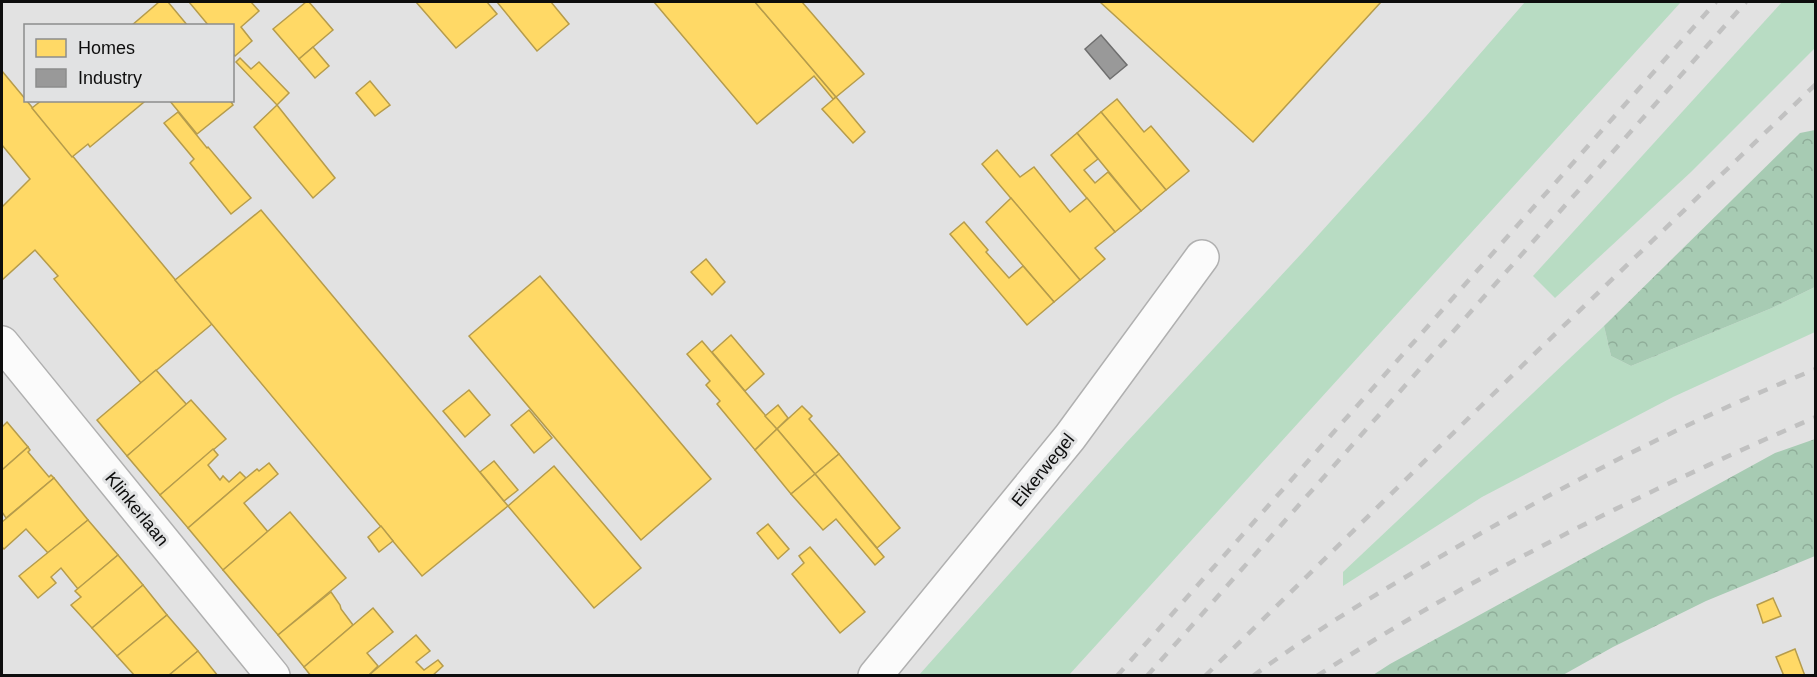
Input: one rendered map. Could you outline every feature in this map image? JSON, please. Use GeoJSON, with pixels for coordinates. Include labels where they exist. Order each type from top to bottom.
{"type":"FeatureCollection","features":[{"type":"Feature","properties":{"kind":"street","name":"Eikerwegel"},"geometry":{"type":"LineString","coordinates":[[875,675],[1070,437],[1202,257]]}},
{"type":"Feature","properties":{"kind":"street","name":"Klinkerlaan"},"geometry":{"type":"LineString","coordinates":[[2,343],[273,675]]}},
{"type":"Feature","properties":{"kind":"green space"},"geometry":{"type":"Polygon","coordinates":[[[1525,2],[1681,2],[1069,675],[919,675],[1126,443],[1426,116],[1525,2]]]}},
{"type":"Feature","properties":{"kind":"green space"},"geometry":{"type":"Polygon","coordinates":[[[1782,2],[1815,2],[1815,48],[1691,172],[1555,298],[1533,276],[1782,2]]]}},
{"type":"Feature","properties":{"kind":"green space"},"geometry":{"type":"Polygon","coordinates":[[[1815,130],[1815,287],[1772,308],[1631,366],[1611,356],[1604,326],[1800,133],[1815,130]]]}},
{"type":"Feature","properties":{"kind":"green space"},"geometry":{"type":"Polygon","coordinates":[[[1815,287],[1815,332],[1673,397],[1482,497],[1343,586],[1343,572],[1604,326],[1611,356],[1631,366],[1772,308],[1815,287]]]}},
{"type":"Feature","properties":{"kind":"green space"},"geometry":{"type":"Polygon","coordinates":[[[1815,439],[1815,556],[1706,601],[1613,647],[1563,675],[1373,675],[1775,453],[1815,439]]]}},
{"type":"Feature","properties":{"kind":"building: Homes"},"geometry":{"type":"Polygon","coordinates":[[[159,2],[168,2],[186,24],[133,24],[159,2]]]}},
{"type":"Feature","properties":{"kind":"building: Homes"},"geometry":{"type":"Polygon","coordinates":[[[189,2],[251,2],[259,11],[241,27],[252,41],[235,56],[234,24],[207,24],[189,2]]]}},
{"type":"Feature","properties":{"kind":"building: Homes"},"geometry":{"type":"Polygon","coordinates":[[[306,2],[309,2],[333,30],[299,59],[273,29],[306,2]]]}},
{"type":"Feature","properties":{"kind":"building: Homes"},"geometry":{"type":"Polygon","coordinates":[[[416,2],[487,2],[497,14],[456,48],[416,2]]]}},
{"type":"Feature","properties":{"kind":"building: Homes"},"geometry":{"type":"Polygon","coordinates":[[[497,2],[551,2],[569,24],[537,51],[497,2]]]}},
{"type":"Feature","properties":{"kind":"building: Homes"},"geometry":{"type":"Polygon","coordinates":[[[654,2],[755,2],[836,97],[833,99],[814,76],[757,124],[654,2]]]}},
{"type":"Feature","properties":{"kind":"building: Homes"},"geometry":{"type":"Polygon","coordinates":[[[755,2],[802,2],[864,74],[836,97],[755,2]]]}},
{"type":"Feature","properties":{"kind":"building: Homes"},"geometry":{"type":"Polygon","coordinates":[[[1100,2],[1381,2],[1253,142],[1100,2]]]}},
{"type":"Feature","properties":{"kind":"building: Homes"},"geometry":{"type":"Polygon","coordinates":[[[313,47],[329,66],[315,78],[299,59],[313,47]]]}},
{"type":"Feature","properties":{"kind":"building: Homes"},"geometry":{"type":"Polygon","coordinates":[[[240,58],[251,69],[259,62],[289,93],[277,105],[236,62],[240,58]]]}},
{"type":"Feature","properties":{"kind":"building: Homes"},"geometry":{"type":"Polygon","coordinates":[[[2,71],[24,98],[24,102],[28,102],[212,324],[141,383],[54,279],[58,276],[35,250],[2,280],[2,207],[30,179],[2,145],[2,71]]]}},
{"type":"Feature","properties":{"kind":"building: Homes"},"geometry":{"type":"Polygon","coordinates":[[[370,81],[390,105],[375,116],[356,93],[370,81]]]}},
{"type":"Feature","properties":{"kind":"building: Homes"},"geometry":{"type":"Polygon","coordinates":[[[836,97],[865,132],[853,143],[822,109],[836,97]]]}},
{"type":"Feature","properties":{"kind":"building: Homes"},"geometry":{"type":"Polygon","coordinates":[[[1117,99],[1144,132],[1151,126],[1189,171],[1166,190],[1101,112],[1117,99]]]}},
{"type":"Feature","properties":{"kind":"building: Homes"},"geometry":{"type":"Polygon","coordinates":[[[40,102],[144,102],[90,147],[88,144],[72,157],[32,108],[40,102]]]}},
{"type":"Feature","properties":{"kind":"building: Homes"},"geometry":{"type":"Polygon","coordinates":[[[171,102],[231,102],[233,105],[197,134],[171,102]]]}},
{"type":"Feature","properties":{"kind":"building: Homes"},"geometry":{"type":"Polygon","coordinates":[[[277,105],[335,178],[313,198],[254,127],[277,105]]]}},
{"type":"Feature","properties":{"kind":"building: Homes"},"geometry":{"type":"Polygon","coordinates":[[[178,112],[251,198],[231,214],[190,163],[194,159],[164,123],[178,112]]]}},
{"type":"Feature","properties":{"kind":"building: Homes"},"geometry":{"type":"Polygon","coordinates":[[[1101,112],[1166,190],[1141,211],[1077,133],[1101,112]]]}},
{"type":"Feature","properties":{"kind":"building: Homes"},"geometry":{"type":"Polygon","coordinates":[[[1077,133],[1098,159],[1084,170],[1095,183],[1108,172],[1141,211],[1115,232],[1051,155],[1077,133]]]}},
{"type":"Feature","properties":{"kind":"building: Homes"},"geometry":{"type":"Polygon","coordinates":[[[997,150],[1020,177],[1034,167],[1070,212],[1087,198],[1115,232],[1095,248],[1105,259],[1080,280],[982,164],[997,150]]]}},
{"type":"Feature","properties":{"kind":"building: Homes"},"geometry":{"type":"Polygon","coordinates":[[[1011,198],[1080,280],[1054,302],[986,222],[1011,198]]]}},
{"type":"Feature","properties":{"kind":"building: Homes"},"geometry":{"type":"Polygon","coordinates":[[[261,210],[508,506],[422,576],[175,280],[261,210]]]}},
{"type":"Feature","properties":{"kind":"building: Homes"},"geometry":{"type":"Polygon","coordinates":[[[964,222],[1009,278],[1023,266],[1054,302],[1027,325],[950,234],[964,222]]]}},
{"type":"Feature","properties":{"kind":"building: Homes"},"geometry":{"type":"Polygon","coordinates":[[[706,259],[725,282],[712,295],[691,272],[706,259]]]}},
{"type":"Feature","properties":{"kind":"building: Homes"},"geometry":{"type":"Polygon","coordinates":[[[540,276],[711,479],[641,540],[469,336],[540,276]]]}},
{"type":"Feature","properties":{"kind":"building: Homes"},"geometry":{"type":"Polygon","coordinates":[[[731,335],[764,374],[745,391],[712,352],[731,335]]]}},
{"type":"Feature","properties":{"kind":"building: Homes"},"geometry":{"type":"Polygon","coordinates":[[[702,341],[777,429],[755,450],[717,404],[720,401],[706,385],[710,381],[687,354],[702,341]]]}},
{"type":"Feature","properties":{"kind":"building: Homes"},"geometry":{"type":"Polygon","coordinates":[[[156,370],[187,405],[127,456],[97,420],[156,370]]]}},
{"type":"Feature","properties":{"kind":"building: Homes"},"geometry":{"type":"Polygon","coordinates":[[[469,390],[490,415],[465,437],[443,411],[469,390]]]}},
{"type":"Feature","properties":{"kind":"building: Homes"},"geometry":{"type":"Polygon","coordinates":[[[191,400],[226,439],[160,495],[127,456],[191,400]]]}},
{"type":"Feature","properties":{"kind":"building: Homes"},"geometry":{"type":"Polygon","coordinates":[[[778,405],[788,418],[777,429],[765,416],[778,405]]]}},
{"type":"Feature","properties":{"kind":"building: Homes"},"geometry":{"type":"Polygon","coordinates":[[[802,406],[812,416],[809,419],[839,454],[815,474],[777,429],[802,406]]]}},
{"type":"Feature","properties":{"kind":"building: Homes"},"geometry":{"type":"Polygon","coordinates":[[[529,410],[552,438],[534,453],[511,425],[529,410]]]}},
{"type":"Feature","properties":{"kind":"building: Homes"},"geometry":{"type":"Polygon","coordinates":[[[7,422],[28,447],[2,470],[2,427],[7,422]]]}},
{"type":"Feature","properties":{"kind":"building: Homes"},"geometry":{"type":"Polygon","coordinates":[[[777,429],[815,474],[791,494],[755,450],[777,429]]]}},
{"type":"Feature","properties":{"kind":"building: Homes"},"geometry":{"type":"Polygon","coordinates":[[[28,447],[30,450],[28,452],[49,477],[51,475],[54,478],[6,518],[2,512],[2,470],[28,447]]]}},
{"type":"Feature","properties":{"kind":"building: Homes"},"geometry":{"type":"Polygon","coordinates":[[[213,449],[218,455],[208,465],[220,480],[223,476],[229,482],[240,472],[246,478],[188,528],[160,495],[213,449]]]}},
{"type":"Feature","properties":{"kind":"building: Homes"},"geometry":{"type":"Polygon","coordinates":[[[839,454],[900,528],[877,548],[815,474],[839,454]]]}},
{"type":"Feature","properties":{"kind":"building: Homes"},"geometry":{"type":"Polygon","coordinates":[[[494,461],[518,490],[504,501],[480,472],[494,461]]]}},
{"type":"Feature","properties":{"kind":"building: Homes"},"geometry":{"type":"Polygon","coordinates":[[[269,463],[278,474],[244,503],[268,532],[223,570],[188,528],[257,469],[259,471],[269,463]]]}},
{"type":"Feature","properties":{"kind":"building: Homes"},"geometry":{"type":"Polygon","coordinates":[[[554,466],[641,568],[594,608],[508,506],[554,466]]]}},
{"type":"Feature","properties":{"kind":"building: Homes"},"geometry":{"type":"Polygon","coordinates":[[[815,474],[884,557],[875,565],[836,519],[823,530],[791,494],[815,474]]]}},
{"type":"Feature","properties":{"kind":"building: Homes"},"geometry":{"type":"Polygon","coordinates":[[[54,478],[88,520],[48,553],[26,529],[4,549],[2,547],[2,522],[54,478]]]}},
{"type":"Feature","properties":{"kind":"building: Homes"},"geometry":{"type":"Polygon","coordinates":[[[290,512],[346,578],[278,635],[223,570],[290,512]]]}},
{"type":"Feature","properties":{"kind":"building: Homes"},"geometry":{"type":"Polygon","coordinates":[[[88,520],[118,555],[78,589],[61,568],[51,577],[56,583],[38,598],[19,576],[88,520]]]}},
{"type":"Feature","properties":{"kind":"building: Homes"},"geometry":{"type":"Polygon","coordinates":[[[768,524],[789,549],[778,559],[757,533],[768,524]]]}},
{"type":"Feature","properties":{"kind":"building: Homes"},"geometry":{"type":"Polygon","coordinates":[[[381,526],[393,541],[379,552],[368,537],[381,526]]]}},
{"type":"Feature","properties":{"kind":"building: Homes"},"geometry":{"type":"Polygon","coordinates":[[[810,547],[865,612],[840,633],[792,574],[804,563],[799,556],[810,547]]]}},
{"type":"Feature","properties":{"kind":"building: Homes"},"geometry":{"type":"Polygon","coordinates":[[[118,555],[143,585],[92,628],[71,605],[81,597],[75,591],[118,555]]]}},
{"type":"Feature","properties":{"kind":"building: Homes"},"geometry":{"type":"Polygon","coordinates":[[[143,585],[167,615],[117,656],[92,628],[143,585]]]}},
{"type":"Feature","properties":{"kind":"building: Homes"},"geometry":{"type":"Polygon","coordinates":[[[331,592],[353,625],[304,667],[278,635],[331,592]]]}},
{"type":"Feature","properties":{"kind":"building: Homes"},"geometry":{"type":"Polygon","coordinates":[[[1773,598],[1781,616],[1763,623],[1757,605],[1773,598]]]}},
{"type":"Feature","properties":{"kind":"building: Homes"},"geometry":{"type":"Polygon","coordinates":[[[373,608],[393,632],[367,653],[378,666],[368,676],[311,676],[304,667],[373,608]]]}},
{"type":"Feature","properties":{"kind":"building: Homes"},"geometry":{"type":"Polygon","coordinates":[[[167,615],[198,651],[168,676],[135,676],[117,656],[167,615]]]}},
{"type":"Feature","properties":{"kind":"building: Homes"},"geometry":{"type":"Polygon","coordinates":[[[416,635],[430,651],[416,662],[424,670],[438,660],[443,666],[432,676],[368,676],[416,635]]]}},
{"type":"Feature","properties":{"kind":"building: Homes"},"geometry":{"type":"Polygon","coordinates":[[[1795,649],[1805,676],[1784,676],[1776,657],[1795,649]]]}},
{"type":"Feature","properties":{"kind":"building: Homes"},"geometry":{"type":"Polygon","coordinates":[[[198,651],[218,676],[168,676],[198,651]]]}},
{"type":"Feature","properties":{"kind":"building: Industry"},"geometry":{"type":"Polygon","coordinates":[[[1101,35],[1127,65],[1110,79],[1085,49],[1101,35]]]}},
{"type":"Feature","properties":{"kind":"railway"},"geometry":{"type":"LineString","coordinates":[[1117,676],[1716,2]]}},
{"type":"Feature","properties":{"kind":"railway"},"geometry":{"type":"LineString","coordinates":[[1147,676],[1746,2]]}},
{"type":"Feature","properties":{"kind":"railway"},"geometry":{"type":"LineString","coordinates":[[1205,676],[1529,359],[1816,84]]}},
{"type":"Feature","properties":{"kind":"railway"},"geometry":{"type":"LineString","coordinates":[[1253,676],[1379,593],[1545,498],[1724,408],[1816,369]]}},
{"type":"Feature","properties":{"kind":"railway"},"geometry":{"type":"LineString","coordinates":[[1317,676],[1437,603],[1561,536],[1816,417]]}}]}
